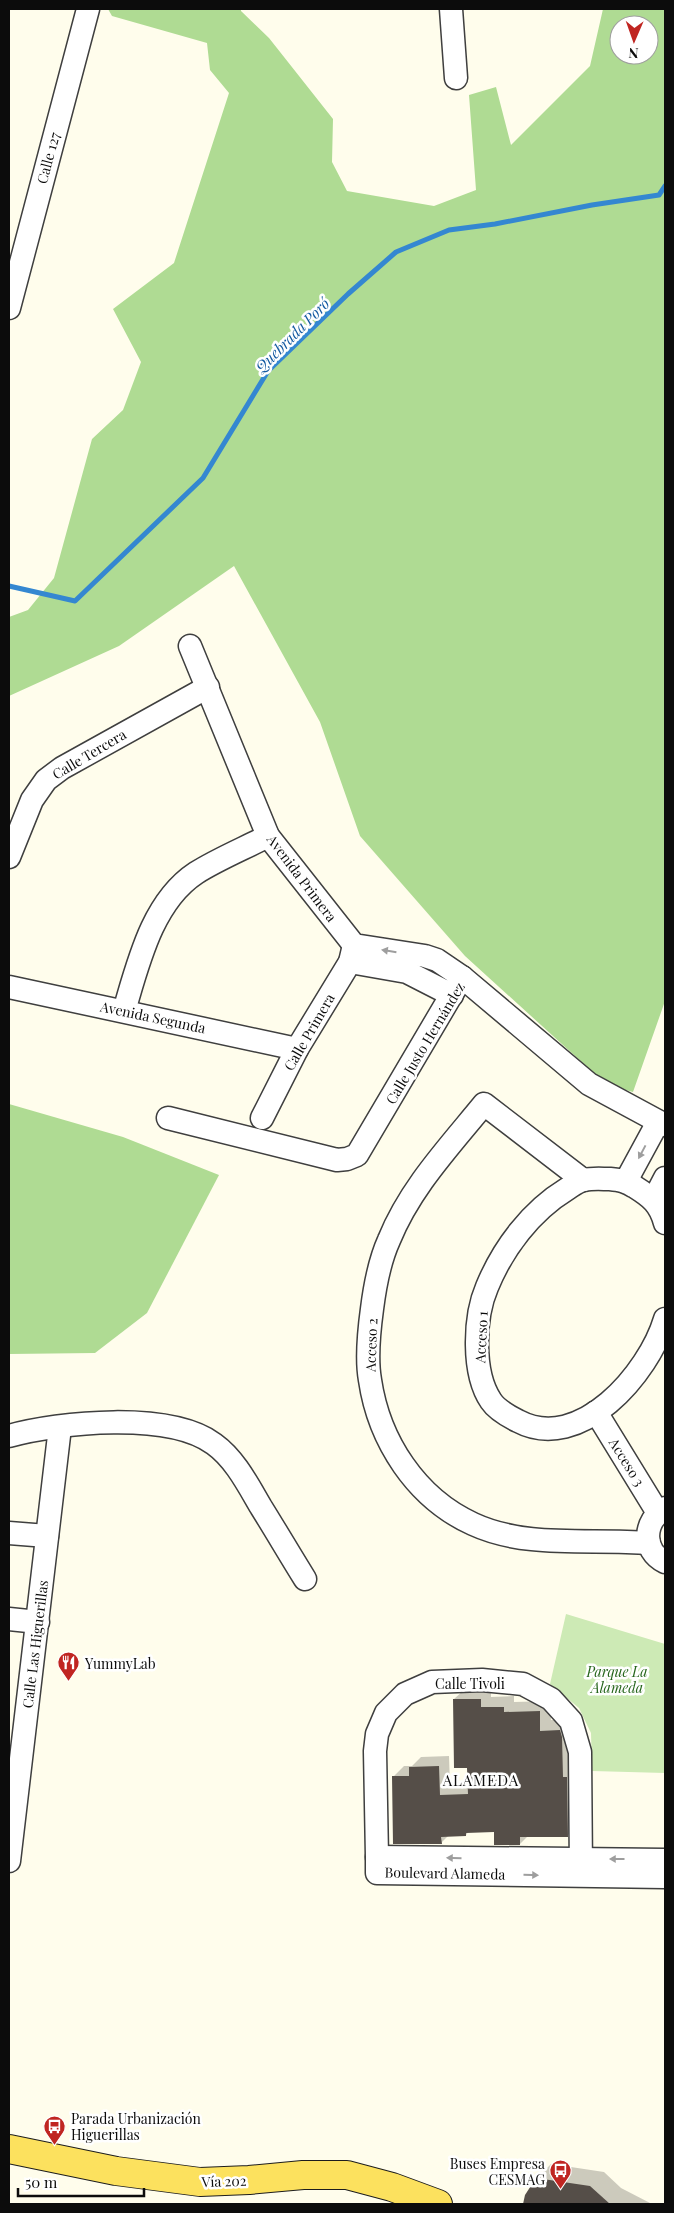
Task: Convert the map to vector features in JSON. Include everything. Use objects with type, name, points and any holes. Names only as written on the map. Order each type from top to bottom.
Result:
[{"type":"main road","name":"Vía 202","points":[[9,2150],[116,2171],[200,2182],[250,2180],[303,2174],[347,2175],[438,2204]]},
{"type":"street","points":[[451,9],[456,78]]},
{"type":"street","name":"Calle 127","points":[[9,308],[86,17]]},
{"type":"street","name":"Avenida Primera","points":[[190,646],[268,836],[352,954]]},
{"type":"street","name":"Calle Tercera","points":[[9,857],[32,800],[46,780],[62,768],[208,686]]},
{"type":"street","points":[[124,1011],[142,950],[158,914],[172,896],[195,874],[268,836]]},
{"type":"street","points":[[352,954],[425,956],[437,960],[457,986]]},
{"type":"street","name":"Calle Primera","points":[[262,1118],[297,1049],[352,954]]},
{"type":"street","name":"Calle Justo Hernández","points":[[168,1118],[337,1160],[357,1155],[457,986],[589,1084],[661,1124]]},
{"type":"street","name":"Avenida Segunda","points":[[9,987],[297,1049]]},
{"type":"street","name":"Acceso 2","points":[[583,1180],[484,1104],[412,1194],[389,1238],[376,1277],[370,1329],[370,1379],[377,1411],[390,1444],[408,1473],[428,1494],[451,1512],[475,1525],[514,1537],[648,1543]]},
{"type":"street","points":[[626,1181],[661,1124]]},
{"type":"street","name":"Acceso 1","points":[[662,1214],[665,1178]]},
{"type":"street","name":"Acceso 1","points":[[662,1214],[626,1181],[583,1180],[550,1200],[524,1226],[503,1255],[486,1288],[480,1313],[478,1363],[482,1385],[492,1403],[507,1416],[526,1426],[546,1429],[568,1426],[596,1412],[618,1395],[641,1368],[661,1333],[665,1319]]},
{"type":"street","name":"Acceso 3","points":[[596,1412],[661,1510]]},
{"type":"street","points":[[9,1436],[98,1422],[135,1423],[186,1430],[214,1444],[238,1468],[305,1579]]},
{"type":"street","name":"Calle Las Higuerillas","points":[[9,1861],[12,1806],[38,1622],[46,1536],[60,1427]]},
{"type":"street","points":[[661,1510],[649,1526],[648,1543],[653,1552],[665,1562]]},
{"type":"street","points":[[9,1533],[46,1536]]},
{"type":"street","points":[[9,1619],[38,1622]]},
{"type":"street","name":"Calle Tivoli","points":[[377,1857],[375,1751],[377,1734],[386,1713],[405,1694],[432,1682],[482,1680],[523,1684],[551,1699],[571,1721],[580,1752],[581,1867]]},
{"type":"street","name":"Boulevard Alameda","points":[[377,1857],[581,1867],[665,1876]]},
{"type":"street","name":"Boulevard Alameda","points":[[581,1867],[665,1860]]},
{"type":"green space","points":[[108,9],[241,9],[269,38],[333,119],[332,162],[347,191],[434,206],[476,190],[469,95],[496,87],[511,145],[590,66],[603,9],[665,9],[665,1001],[633,1092],[607,1085],[465,956],[360,836],[320,722],[234,566],[119,646],[9,696],[9,617],[28,610],[54,578],[92,439],[123,410],[141,362],[113,309],[174,263],[229,93],[210,70],[207,43],[112,16]]},
{"type":"green space","points":[[9,1104],[123,1137],[219,1175],[147,1313],[95,1353],[9,1354]]},
{"type":"green space","name":"Parque La Alameda","points":[[566,1614],[665,1644],[665,1773],[592,1771],[591,1733],[579,1708],[550,1684]]},
{"type":"building","points":[[453,1699],[481,1699],[481,1707],[504,1707],[504,1712],[540,1711],[540,1731],[560,1730],[562,1737],[563,1777],[567,1777],[568,1837],[520,1837],[520,1845],[494,1845],[494,1832],[466,1833],[466,1836],[441,1837],[442,1844],[393,1844],[392,1776],[409,1776],[409,1767],[439,1766],[440,1795],[468,1794],[467,1768],[454,1768]]},
{"type":"building","name":"Buses Empresa CESMAG","points":[[536,2178],[590,2186],[610,2204],[523,2204],[525,2195]]},
{"type":"waterway","name":"Quebrada Poró","points":[[9,586],[75,601],[203,478],[268,371],[348,294],[396,252],[449,230],[495,224],[592,205],[659,195],[665,186]]},
{"type":"place","name":"YummyLab","points":[[69,1682]]},
{"type":"place","name":"Parada Urbanización Higuerillas","points":[[55,2145]]},
{"type":"place","name":"Buses Empresa CESMAG","points":[[561,2190]]},
{"type":"district","name":"ALAMEDA","points":[[481,1780]]}]
